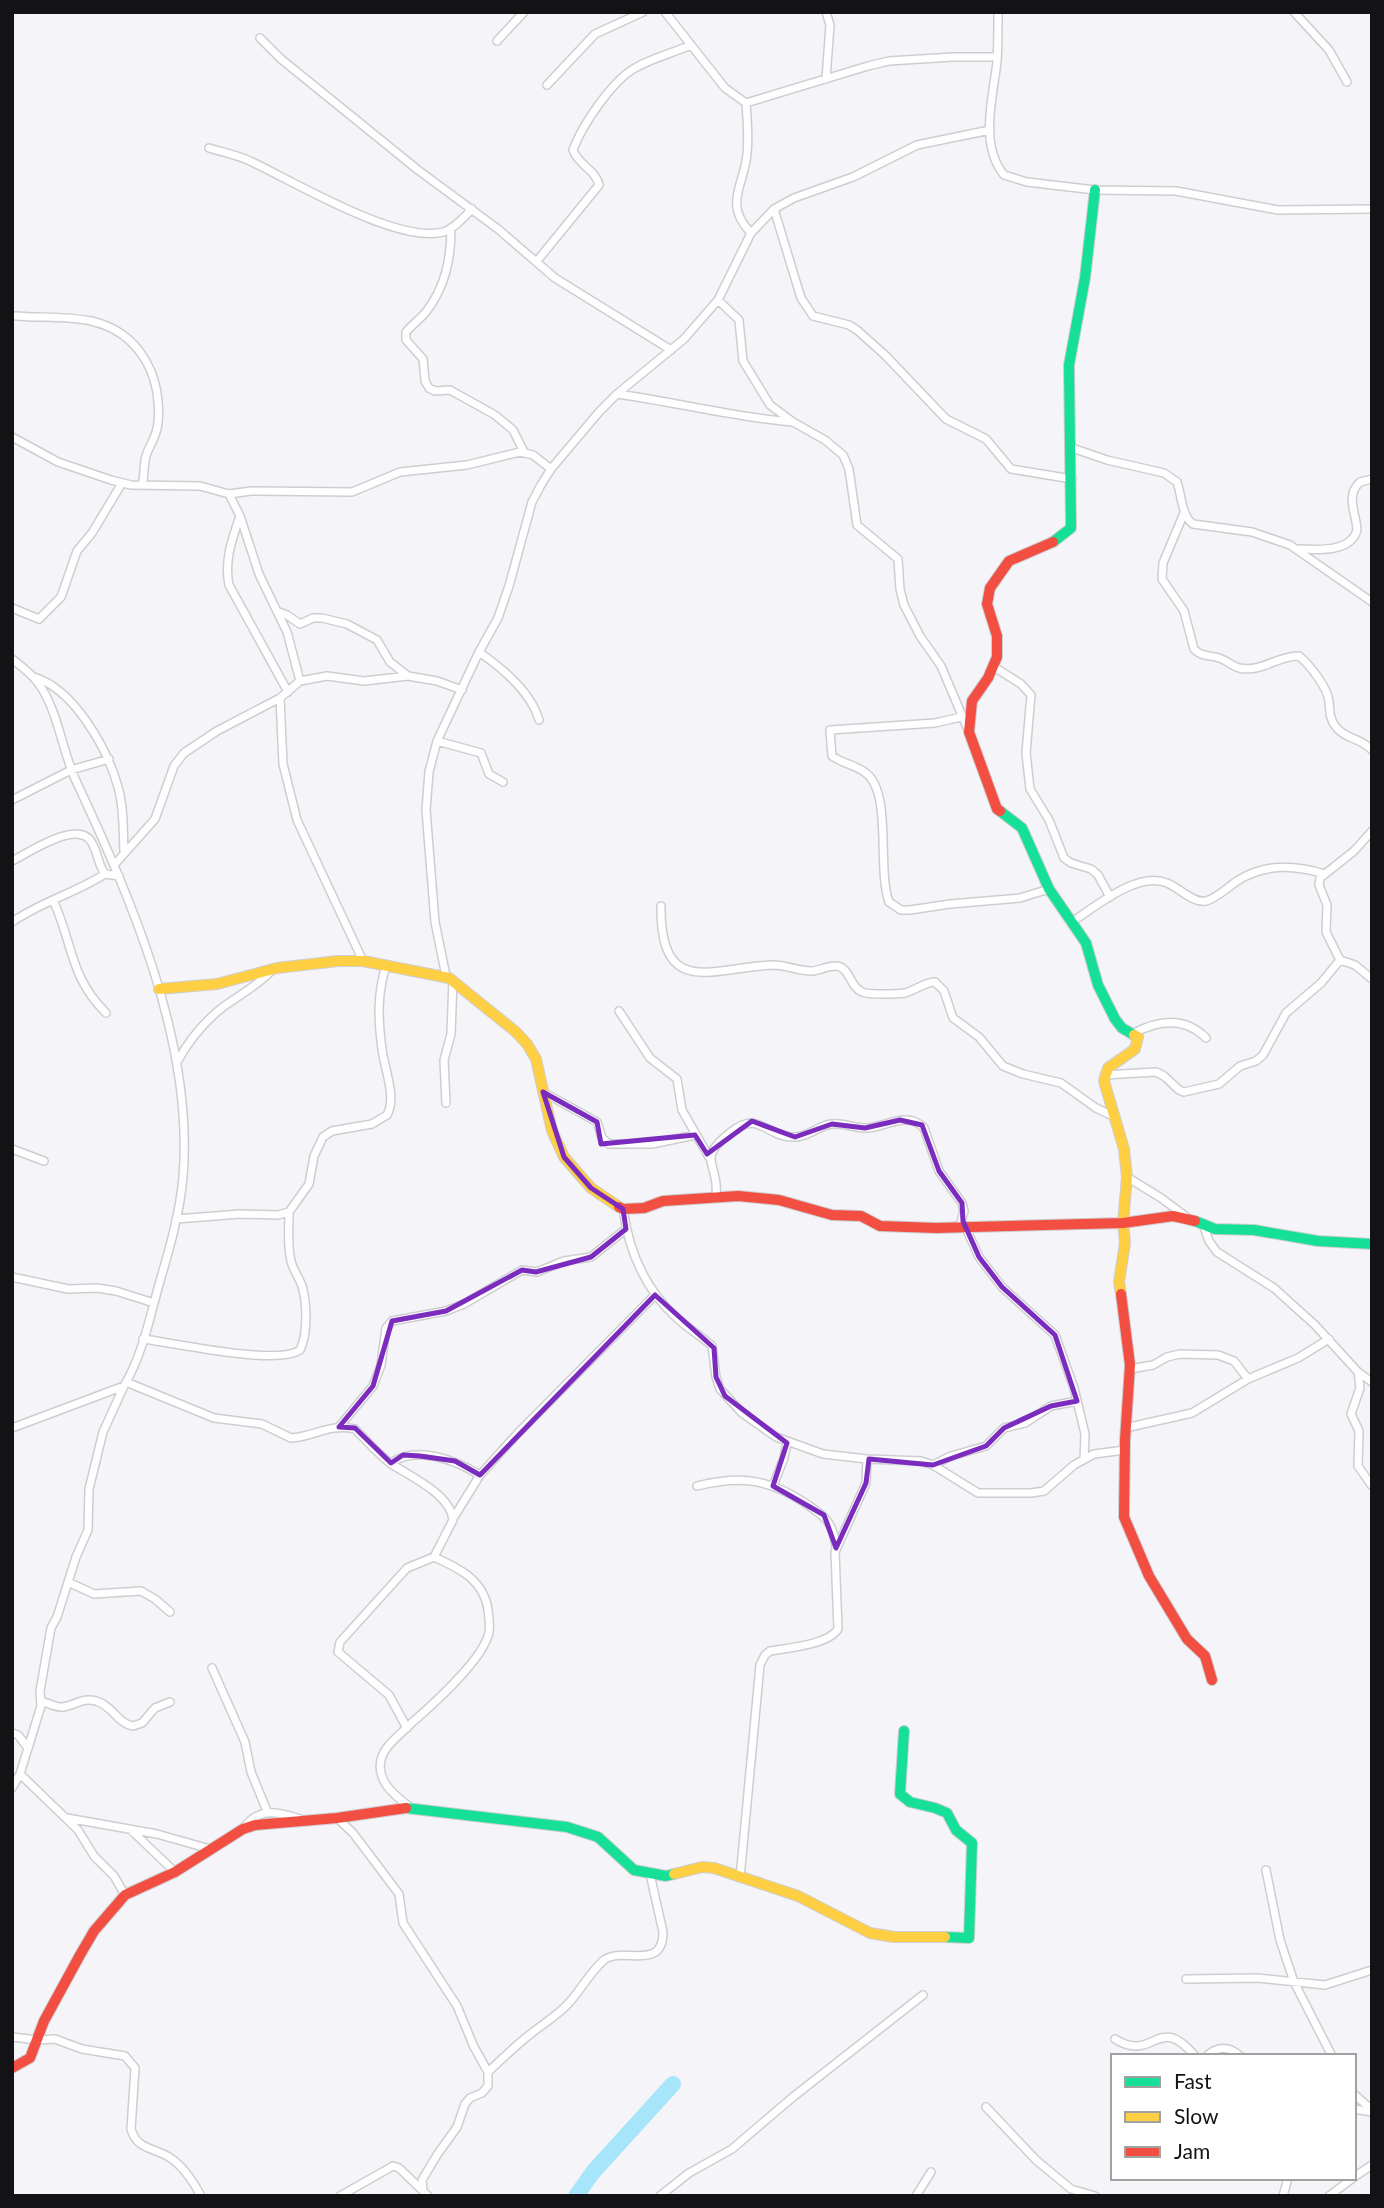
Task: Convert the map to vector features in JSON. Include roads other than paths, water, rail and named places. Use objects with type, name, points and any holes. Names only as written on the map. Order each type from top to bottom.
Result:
[{"type":"street","points":[[497,41],[524,12]]},
{"type":"street","points":[[547,85],[595,34],[643,12]]},
{"type":"street","points":[[665,12],[725,88],[746,103]]},
{"type":"street","points":[[826,12],[830,25],[826,79]]},
{"type":"street","points":[[998,12],[990,130],[995,160],[1004,175],[1027,181],[1096,190],[1176,191],[1278,211],[1372,209]]},
{"type":"street","points":[[1294,12],[1329,50],[1347,82]]},
{"type":"street","points":[[260,38],[281,59],[563,284],[671,350]]},
{"type":"street","points":[[537,261],[599,185],[598,179],[577,159],[573,150],[602,101],[636,67],[691,45]]},
{"type":"street","points":[[746,103],[868,66],[901,60],[997,57]]},
{"type":"street","points":[[746,103],[747,152],[736,206],[737,216],[751,233]]},
{"type":"street","points":[[446,1103],[444,1060],[451,1034],[449,978],[437,935],[426,810],[429,772],[437,741],[498,618],[532,502],[551,469],[617,394],[671,350],[718,300],[751,233],[774,209],[794,198],[853,177],[917,145],[990,130]]},
{"type":"street","points":[[209,148],[245,159],[343,206],[400,229],[439,233],[451,228],[472,209]]},
{"type":"street","points":[[969,732],[972,701],[994,667],[998,644],[987,604],[990,588],[1009,561],[1056,541],[1068,532],[1072,523],[1069,365],[1085,278],[1096,190]]},
{"type":"street","points":[[774,209],[801,298],[813,316],[857,330],[946,418],[986,439],[1011,469],[1072,479]]},
{"type":"street","points":[[451,228],[450,258],[442,285],[428,310],[406,332],[406,341],[423,359],[425,381],[429,388],[435,391],[450,390],[495,415],[513,430],[524,452]]},
{"type":"street","points":[[718,300],[739,320],[741,353],[746,370],[770,405],[825,440],[842,455],[849,469],[857,525],[898,559],[904,605],[920,636],[941,667],[998,809],[1022,828],[1049,889],[1089,951],[1098,985],[1115,1019],[1122,1028],[1139,1040],[1135,1049],[1114,1062],[1104,1075],[1124,1149],[1127,1177],[1123,1223],[1125,1243],[1119,1282],[1130,1369],[1123,1511],[1130,1537],[1149,1576],[1181,1630],[1205,1656],[1212,1680]]},
{"type":"street","points":[[16,316],[60,317],[100,324],[128,340],[145,357],[156,387],[158,422],[154,440],[146,455],[142,485]]},
{"type":"street","points":[[617,394],[755,419],[793,422]]},
{"type":"street","points":[[12,437],[58,462],[122,483],[200,486],[229,494],[251,491],[352,492],[412,469],[467,465],[524,452],[533,455],[551,469]]},
{"type":"street","points":[[1072,448],[1107,460],[1164,472],[1177,482],[1187,519],[1200,526],[1252,532],[1296,548],[1372,603]]},
{"type":"street","points":[[1296,548],[1324,549],[1351,541],[1357,530],[1352,507],[1353,494],[1360,482],[1372,479]]},
{"type":"street","points":[[12,608],[33,619],[41,619],[59,600],[77,551],[92,533],[122,483]]},
{"type":"street","points":[[229,494],[240,516],[259,574],[279,612],[300,681]]},
{"type":"street","points":[[1184,513],[1163,563],[1162,579],[1184,611],[1197,653],[1219,657],[1239,667],[1249,668],[1299,656],[1326,692],[1329,714],[1335,727],[1345,735],[1364,742],[1372,750]]},
{"type":"street","points":[[240,516],[228,553],[229,585],[288,692]]},
{"type":"street","points":[[279,612],[302,624],[313,618],[346,624],[377,640],[388,659],[408,676]]},
{"type":"street","points":[[479,652],[503,671],[524,694],[535,707],[539,720]]},
{"type":"street","points":[[12,659],[34,677],[50,683],[67,698],[84,718],[108,759],[121,802],[124,852]]},
{"type":"street","points":[[994,667],[1021,684],[1031,695],[1026,753],[1028,780],[1032,794],[1049,820],[1059,848],[1067,861],[1091,869],[1098,875],[1110,897]]},
{"type":"street","points":[[115,864],[155,819],[174,766],[184,753],[217,731],[280,698],[300,681],[327,676],[373,681],[408,676],[462,690]]},
{"type":"street","points":[[13,1786],[20,1774],[41,1701],[40,1691],[49,1637],[89,1526],[89,1489],[103,1432],[144,1339],[176,1219],[184,1167],[181,1085],[159,989],[115,864],[71,770],[52,713],[34,677]]},
{"type":"street","points":[[280,698],[283,764],[297,820],[363,961]]},
{"type":"street","points":[[961,717],[935,723],[830,730],[832,756],[868,774],[880,796],[884,875],[889,902],[901,910],[910,910],[1020,898],[1049,889]]},
{"type":"street","points":[[437,741],[481,753],[489,774],[503,782]]},
{"type":"street","points":[[12,800],[71,770],[108,759]]},
{"type":"street","points":[[1372,831],[1354,851],[1319,881],[1327,905],[1325,928],[1340,960],[1355,965],[1372,979]]},
{"type":"street","points":[[12,861],[66,834],[77,832],[93,844],[100,868],[105,874]]},
{"type":"street","points":[[1072,922],[1110,897],[1146,880],[1166,882],[1198,900],[1205,901],[1260,870],[1292,865],[1325,874]]},
{"type":"street","points":[[12,922],[34,908],[78,890],[105,874],[119,876]]},
{"type":"street","points":[[53,900],[62,919],[68,948],[79,976],[90,995],[106,1013]]},
{"type":"street","points":[[661,906],[661,928],[668,951],[678,965],[687,971],[701,974],[721,973],[772,965],[809,971],[838,966],[844,968],[858,989],[867,993],[905,993],[935,982],[944,991],[953,1018],[979,1037],[1003,1066],[1061,1083],[1096,1108],[1115,1117]]},
{"type":"street","points":[[1104,1075],[1156,1072],[1184,1093],[1219,1084],[1240,1066],[1258,1059],[1286,1013],[1321,983],[1340,960]]},
{"type":"street","points":[[159,989],[217,984],[309,963],[363,961],[449,978],[527,1044],[536,1059],[552,1131],[564,1157],[591,1188],[623,1209],[644,1209],[663,1200],[716,1197],[779,1200],[822,1213],[860,1216],[880,1226],[936,1228],[1037,1227],[1123,1223],[1173,1216],[1189,1218]]},
{"type":"street","points":[[176,1219],[240,1214],[278,1215],[289,1212],[309,1184],[314,1156],[323,1137],[332,1131],[372,1124],[387,1115],[390,1111],[378,994],[386,966]]},
{"type":"street","points":[[177,1063],[209,1019],[225,1005],[257,986],[272,970]]},
{"type":"street","points":[[619,1011],[650,1058],[677,1079],[682,1110],[709,1157],[717,1180],[716,1197]]},
{"type":"street","points":[[1134,1034],[1158,1023],[1180,1023],[1198,1030],[1206,1038]]},
{"type":"street","points":[[543,1092],[597,1122],[602,1138],[609,1144],[652,1144],[695,1135]]},
{"type":"street","points":[[709,1157],[731,1132],[751,1121],[780,1135],[795,1138],[829,1124],[865,1128],[893,1120],[915,1123],[924,1128],[939,1171],[962,1203],[963,1226],[979,1256],[1002,1287],[1055,1335],[1085,1434],[1083,1459]]},
{"type":"street","points":[[12,1149],[44,1161]]},
{"type":"street","points":[[1127,1177],[1189,1218],[1215,1229],[1254,1230],[1318,1241],[1372,1244]]},
{"type":"street","points":[[623,1209],[636,1261],[655,1295],[679,1320],[712,1346],[716,1377],[725,1396],[759,1426],[787,1443],[822,1454],[916,1461],[933,1465],[978,1493],[1031,1493],[1044,1490],[1083,1459],[1102,1452],[1125,1450]]},
{"type":"street","points":[[144,1339],[256,1355],[285,1355],[300,1350],[304,1330],[304,1298],[301,1282],[291,1263],[289,1212]]},
{"type":"street","points":[[1203,1224],[1209,1241],[1217,1252],[1274,1289],[1329,1339],[1358,1372],[1372,1382]]},
{"type":"street","points":[[339,1427],[373,1386],[380,1365],[386,1328],[392,1321],[446,1311],[464,1304],[522,1270],[537,1272],[564,1261],[591,1256],[626,1229]]},
{"type":"street","points":[[12,1277],[68,1289],[108,1289],[154,1303]]},
{"type":"street","points":[[407,1728],[389,1695],[338,1652],[340,1642],[407,1568],[434,1557],[454,1517],[480,1475],[528,1421],[655,1295]]},
{"type":"street","points":[[1125,1428],[1192,1413],[1248,1379],[1298,1358],[1329,1339]]},
{"type":"street","points":[[1130,1369],[1153,1365],[1167,1357],[1180,1354],[1218,1355],[1234,1361],[1248,1379]]},
{"type":"street","points":[[1358,1372],[1360,1388],[1351,1414],[1359,1431],[1358,1466],[1372,1486]]},
{"type":"street","points":[[12,1428],[125,1384],[214,1418],[262,1424],[291,1438],[321,1429],[355,1429],[391,1463],[429,1487],[454,1517]]},
{"type":"street","points":[[933,1465],[951,1456],[986,1446],[1004,1428],[1025,1423],[1051,1406],[1077,1401]]},
{"type":"street","points":[[773,1486],[787,1443]]},
{"type":"street","points":[[391,1463],[404,1455],[420,1456],[455,1461],[480,1475]]},
{"type":"street","points":[[836,1548],[866,1483],[867,1459]]},
{"type":"street","points":[[697,1486],[736,1479],[773,1486],[791,1494],[824,1515],[832,1528],[836,1548],[836,1634],[808,1645],[770,1651],[761,1665],[740,1878]]},
{"type":"street","points":[[410,1807],[391,1793],[381,1768],[386,1747],[481,1652],[489,1634],[487,1604],[480,1586],[472,1577],[434,1557]]},
{"type":"street","points":[[68,1582],[94,1594],[141,1591],[170,1612]]},
{"type":"street","points":[[212,1668],[245,1742],[251,1772],[267,1811]]},
{"type":"street","points":[[41,1701],[62,1707],[81,1700],[96,1701],[111,1709],[124,1723],[133,1726],[142,1723],[155,1708],[170,1702]]},
{"type":"street","points":[[12,2068],[30,2058],[44,2021],[94,1931],[125,1895],[175,1872],[243,1829],[255,1825],[337,1818],[410,1807],[532,1821],[585,1831],[607,1844],[634,1870],[672,1875],[709,1867],[798,1896],[883,1937],[970,1938],[972,1843],[954,1828],[952,1819],[946,1812],[910,1803],[900,1794],[904,1731]]},
{"type":"street","points":[[12,1732],[18,1735],[28,1748]]},
{"type":"street","points":[[20,1774],[78,1830],[99,1862],[114,1876],[125,1895]]},
{"type":"street","points":[[243,1829],[249,1820],[267,1811],[304,1821]]},
{"type":"street","points":[[66,1818],[157,1834],[210,1849]]},
{"type":"street","points":[[337,1818],[354,1833],[399,1894],[403,1923],[457,2006],[488,2072],[488,2086],[465,2104],[457,2127],[422,2180],[425,2193]]},
{"type":"street","points":[[132,1831],[175,1872]]},
{"type":"street","points":[[1266,1870],[1280,1940],[1294,1982],[1331,2054]]},
{"type":"street","points":[[488,2072],[524,2039],[566,2007],[604,1961],[615,1956],[648,1956],[655,1953],[662,1941],[663,1931],[650,1874]]},
{"type":"street","points":[[1186,1979],[1258,1978],[1325,1985],[1372,1970]]},
{"type":"street","points":[[660,2196],[689,2173],[732,2149],[793,2097],[923,1995]]},
{"type":"street","points":[[1115,2039],[1126,2046],[1137,2047],[1172,2036],[1182,2040],[1193,2054]]},
{"type":"street","points":[[12,2037],[55,2039],[82,2049],[130,2059],[135,2068],[131,2129],[133,2138],[143,2147],[172,2159],[201,2196]]},
{"type":"street","points":[[1209,2054],[1212,2050],[1225,2048],[1238,2054]]},
{"type":"street","points":[[1356,2096],[1372,2111]]},
{"type":"street","points":[[986,2107],[1036,2160],[1071,2189],[1095,2196]]},
{"type":"street","points":[[1356,2177],[1372,2165]]},
{"type":"street","points":[[340,2196],[349,2194],[393,2166],[399,2168],[425,2193]]},
{"type":"street","points":[[916,2196],[931,2172]]},
{"type":"street","points":[[1329,2196],[1351,2180]]},
{"type":"waterway","points":[[576,2196],[593,2172],[673,2084]]}]
